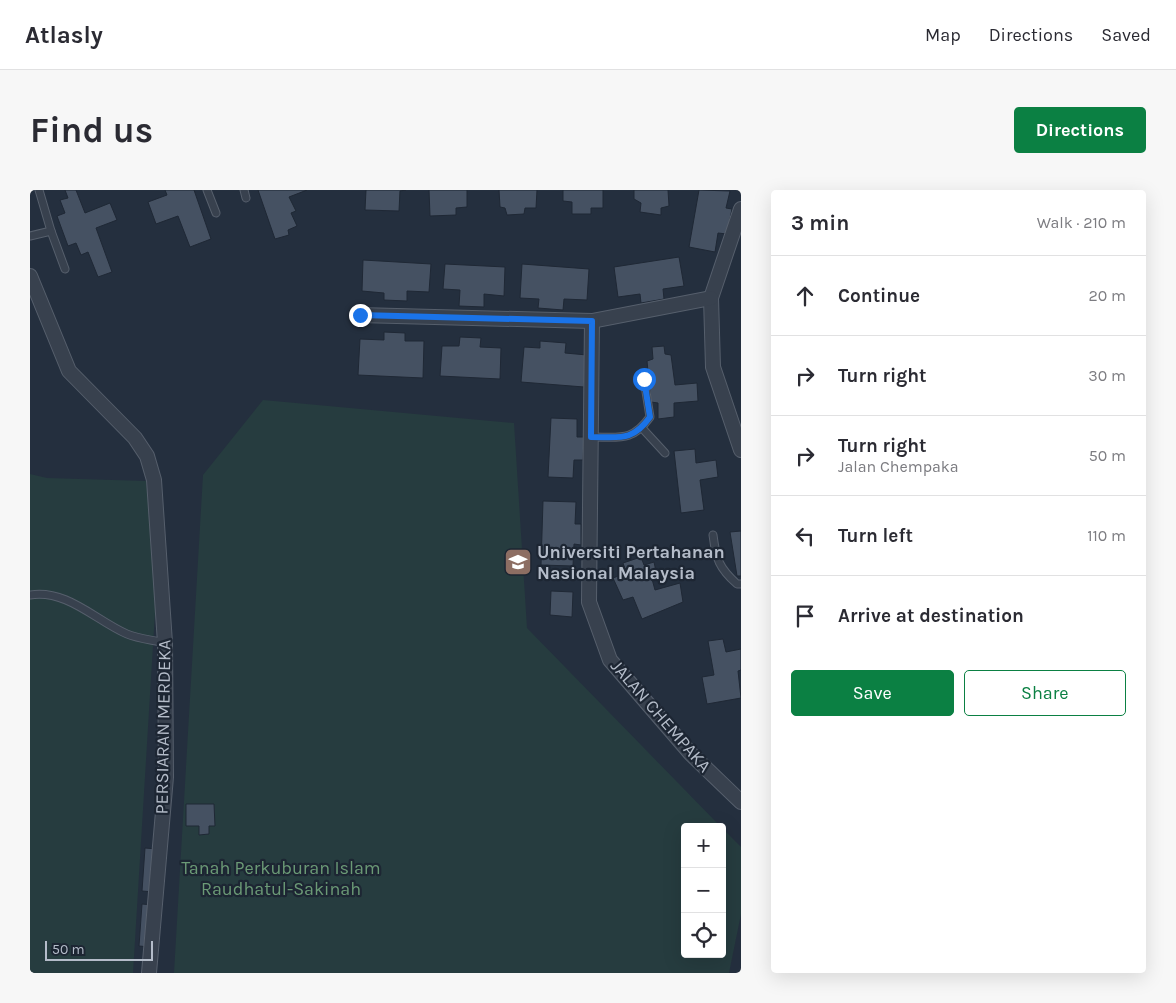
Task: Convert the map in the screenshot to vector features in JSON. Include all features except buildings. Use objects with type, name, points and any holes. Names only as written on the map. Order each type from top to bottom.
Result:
[{"type":"street","points":[[741,209],[711,298],[713,367],[741,450]]},
{"type":"street","name":"PERSIARAN MERDEKA","points":[[31,283],[69,371],[135,438],[146,456],[154,480],[165,643],[166,777],[149,973]]},
{"type":"street","points":[[360,315],[592,321],[711,298]]},
{"type":"street","name":"JALAN CHEMPAKA","points":[[592,321],[590,602],[610,660],[691,754],[741,802]]},
{"type":"lane","points":[[39,190],[65,269]]},
{"type":"lane","points":[[207,190],[216,213]]},
{"type":"lane","points":[[30,236],[51,231]]},
{"type":"lane","points":[[591,437],[634,435],[642,428],[650,417],[644,379]]},
{"type":"lane","points":[[642,428],[665,454]]},
{"type":"lane","points":[[713,535],[716,560],[726,574],[737,584],[741,584]]},
{"type":"lane","points":[[30,595],[44,593],[64,597],[128,635],[165,643]]},
{"type":"green space","name":"Tanah Perkuburan Islam Raudhatul-Sakinah","points":[[263,400],[514,423],[527,628],[717,823],[681,823],[681,958],[726,958],[726,832],[741,847],[741,914],[729,973],[174,973],[203,475]]},
{"type":"green space","points":[[30,474],[47,478],[146,481],[157,580],[133,973],[30,973]]},
{"type":"place","name":"Universiti Pertahanan Nasional Malaysia","points":[[518,562]]},
{"type":"route","points":[[360,315],[592,321],[591,437],[634,435],[642,428],[650,417],[644,379]]}]
